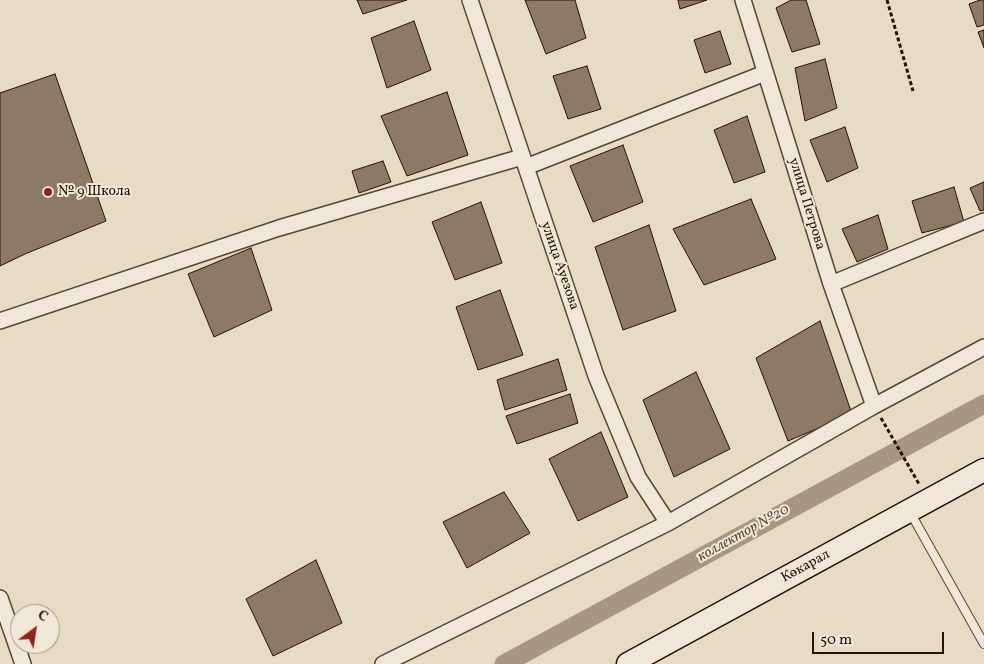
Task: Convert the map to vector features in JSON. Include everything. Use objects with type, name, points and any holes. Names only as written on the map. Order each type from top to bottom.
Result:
[{"type":"main road","name":"Көкарал","points":[[628,664],[984,470]]},
{"type":"street","name":"улица Ауезова","points":[[470,0],[596,376],[638,477],[668,523]]},
{"type":"street","name":"улица Петрова","points":[[743,0],[831,284],[874,406]]},
{"type":"street","points":[[0,321],[279,228],[524,162],[765,73]]},
{"type":"street","points":[[831,284],[984,221]]},
{"type":"street","points":[[383,664],[668,523],[874,406],[984,347]]},
{"type":"street","points":[[0,598],[23,664]]},
{"type":"lane","points":[[918,505],[984,644]]},
{"type":"path","points":[[887,0],[913,91]]},
{"type":"path","points":[[874,406],[918,505]]},
{"type":"building","points":[[357,0],[407,0],[363,14]]},
{"type":"building","points":[[525,0],[575,0],[586,38],[546,54]]},
{"type":"building","points":[[678,0],[707,0],[680,9]]},
{"type":"building","points":[[791,0],[806,0],[820,44],[792,52],[776,8]]},
{"type":"building","points":[[984,0],[984,25],[977,27],[969,4]]},
{"type":"building","points":[[414,21],[431,70],[387,88],[371,38]]},
{"type":"building","points":[[984,30],[984,48],[978,32]]},
{"type":"building","points":[[720,31],[731,64],[705,73],[694,40]]},
{"type":"building","points":[[825,59],[837,108],[805,121],[795,68]]},
{"type":"building","points":[[587,66],[601,109],[568,119],[553,76]]},
{"type":"building","name":"№ 9 Школа","points":[[55,74],[106,221],[0,266],[0,93]]},
{"type":"building","points":[[447,92],[468,155],[407,176],[381,116]]},
{"type":"building","points":[[747,116],[765,172],[734,183],[714,130]]},
{"type":"building","points":[[845,127],[858,168],[827,182],[810,140]]},
{"type":"building","points":[[623,145],[643,202],[593,222],[570,166]]},
{"type":"building","points":[[383,161],[391,182],[359,193],[352,171]]},
{"type":"building","points":[[984,182],[984,210],[980,211],[970,188]]},
{"type":"building","points":[[954,187],[964,222],[922,233],[912,201]]},
{"type":"building","points":[[751,199],[776,259],[704,285],[673,229]]},
{"type":"building","points":[[481,202],[502,263],[455,280],[432,222]]},
{"type":"building","points":[[878,215],[888,249],[857,262],[842,229]]},
{"type":"building","points":[[649,225],[676,311],[623,330],[595,247]]},
{"type":"building","points":[[251,248],[272,310],[214,337],[188,274]]},
{"type":"building","points":[[500,290],[523,355],[478,370],[456,307]]},
{"type":"building","points":[[820,321],[852,414],[788,441],[756,358]]},
{"type":"building","points":[[558,359],[567,390],[505,410],[497,380]]},
{"type":"building","points":[[696,372],[730,449],[674,477],[643,400]]},
{"type":"building","points":[[570,394],[578,423],[517,444],[506,416]]},
{"type":"building","points":[[601,432],[628,497],[578,521],[549,459]]},
{"type":"building","points":[[504,492],[530,533],[467,568],[443,522]]},
{"type":"building","points":[[316,560],[342,623],[273,656],[246,599]]},
{"type":"waterway","name":"коллектор №20","points":[[504,664],[984,404]]},
{"type":"place","name":"№ 9 Школа","points":[[48,192]]}]
